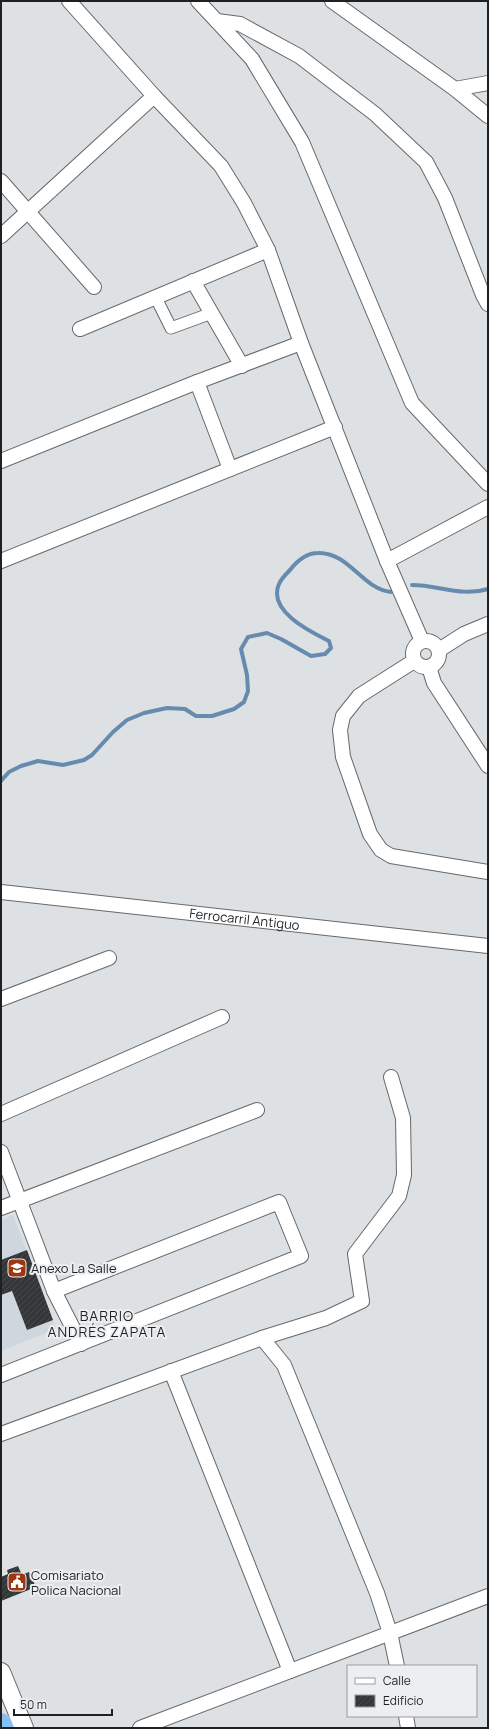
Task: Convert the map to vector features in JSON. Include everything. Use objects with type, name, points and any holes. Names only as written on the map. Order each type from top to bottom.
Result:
[{"type":"street","points":[[68,1],[154,96],[221,166],[244,203],[268,250],[301,343],[387,561],[422,641]]},
{"type":"street","points":[[198,1],[252,59],[302,142],[412,403],[488,484]]},
{"type":"street","points":[[332,1],[455,89],[488,116]]},
{"type":"street","points":[[217,21],[240,24],[299,56],[375,114],[426,162],[445,198],[483,295],[488,304]]},
{"type":"street","points":[[455,89],[488,82]]},
{"type":"street","points":[[1,236],[154,96]]},
{"type":"street","points":[[1,181],[94,287]]},
{"type":"street","points":[[80,329],[155,296],[268,250]]},
{"type":"street","points":[[193,281],[242,366]]},
{"type":"street","points":[[155,296],[171,328],[212,313]]},
{"type":"street","points":[[1,461],[197,382],[301,343]]},
{"type":"street","points":[[197,382],[230,469]]},
{"type":"street","points":[[1,561],[335,427]]},
{"type":"street","points":[[387,561],[488,507]]},
{"type":"street","points":[[439,650],[464,634],[488,624]]},
{"type":"street","points":[[429,640],[435,644],[439,650],[439,657],[435,663],[429,667],[421,666],[414,661],[412,653],[413,649],[415,645],[422,641],[429,640]]},
{"type":"street","points":[[414,661],[359,696],[344,716],[340,730],[343,757],[370,834],[381,850],[391,856],[488,872]]},
{"type":"street","points":[[429,667],[434,683],[488,766]]},
{"type":"street","name":"Ferrocarril Antiguo","points":[[1,892],[488,946]]},
{"type":"street","points":[[1,999],[109,958]]},
{"type":"street","points":[[1,1114],[222,1017]]},
{"type":"street","points":[[1,1434],[262,1338],[326,1318],[362,1301],[355,1254],[399,1196],[404,1175],[403,1118],[391,1077]]},
{"type":"street","points":[[1,1208],[258,1110]]},
{"type":"street","points":[[1,1152],[54,1291],[81,1344]]},
{"type":"street","points":[[1,1376],[301,1256],[279,1202],[54,1291]]},
{"type":"street","points":[[262,1338],[284,1366],[377,1593],[390,1633],[397,1665]]},
{"type":"street","points":[[171,1371],[290,1671]]},
{"type":"street","points":[[140,1728],[488,1596]]},
{"type":"street","points":[[1,1672],[24,1728]]},
{"type":"street","points":[[1,1696],[13,1728]]},
{"type":"street","points":[[406,1717],[408,1728]]},
{"type":"shaded area","name":"Anexo La Salle","points":[[13,1215],[56,1329],[1,1351],[1,1220]]},
{"type":"building","name":"Anexo La Salle","points":[[27,1250],[53,1320],[27,1330],[12,1291],[1,1295],[1,1260]]},
{"type":"building","name":"Comisariato Polica Nacional","points":[[18,1566],[22,1575],[29,1572],[36,1587],[1,1601],[1,1577],[8,1574],[7,1570]]},
{"type":"waterway","points":[[1,781],[9,772],[21,766],[38,761],[63,765],[84,760],[92,755],[113,732],[127,720],[144,713],[167,708],[185,709],[196,716],[212,716],[234,709],[244,702],[248,691],[247,675],[241,649],[248,637],[267,633],[311,656],[325,654],[331,648],[329,641],[302,626],[285,612],[279,603],[277,594],[282,578],[302,558],[310,554],[329,554],[338,558],[372,584],[391,592]]},
{"type":"waterway","points":[[412,585],[469,592],[488,589]]},
{"type":"place","name":"Anexo La Salle","points":[[17,1268]]},
{"type":"place","name":"Comisariato Polica Nacional","points":[[17,1582]]},
{"type":"district","name":"BARRIO ANDRÉS ZAPATA","points":[[107,1324]]}]
